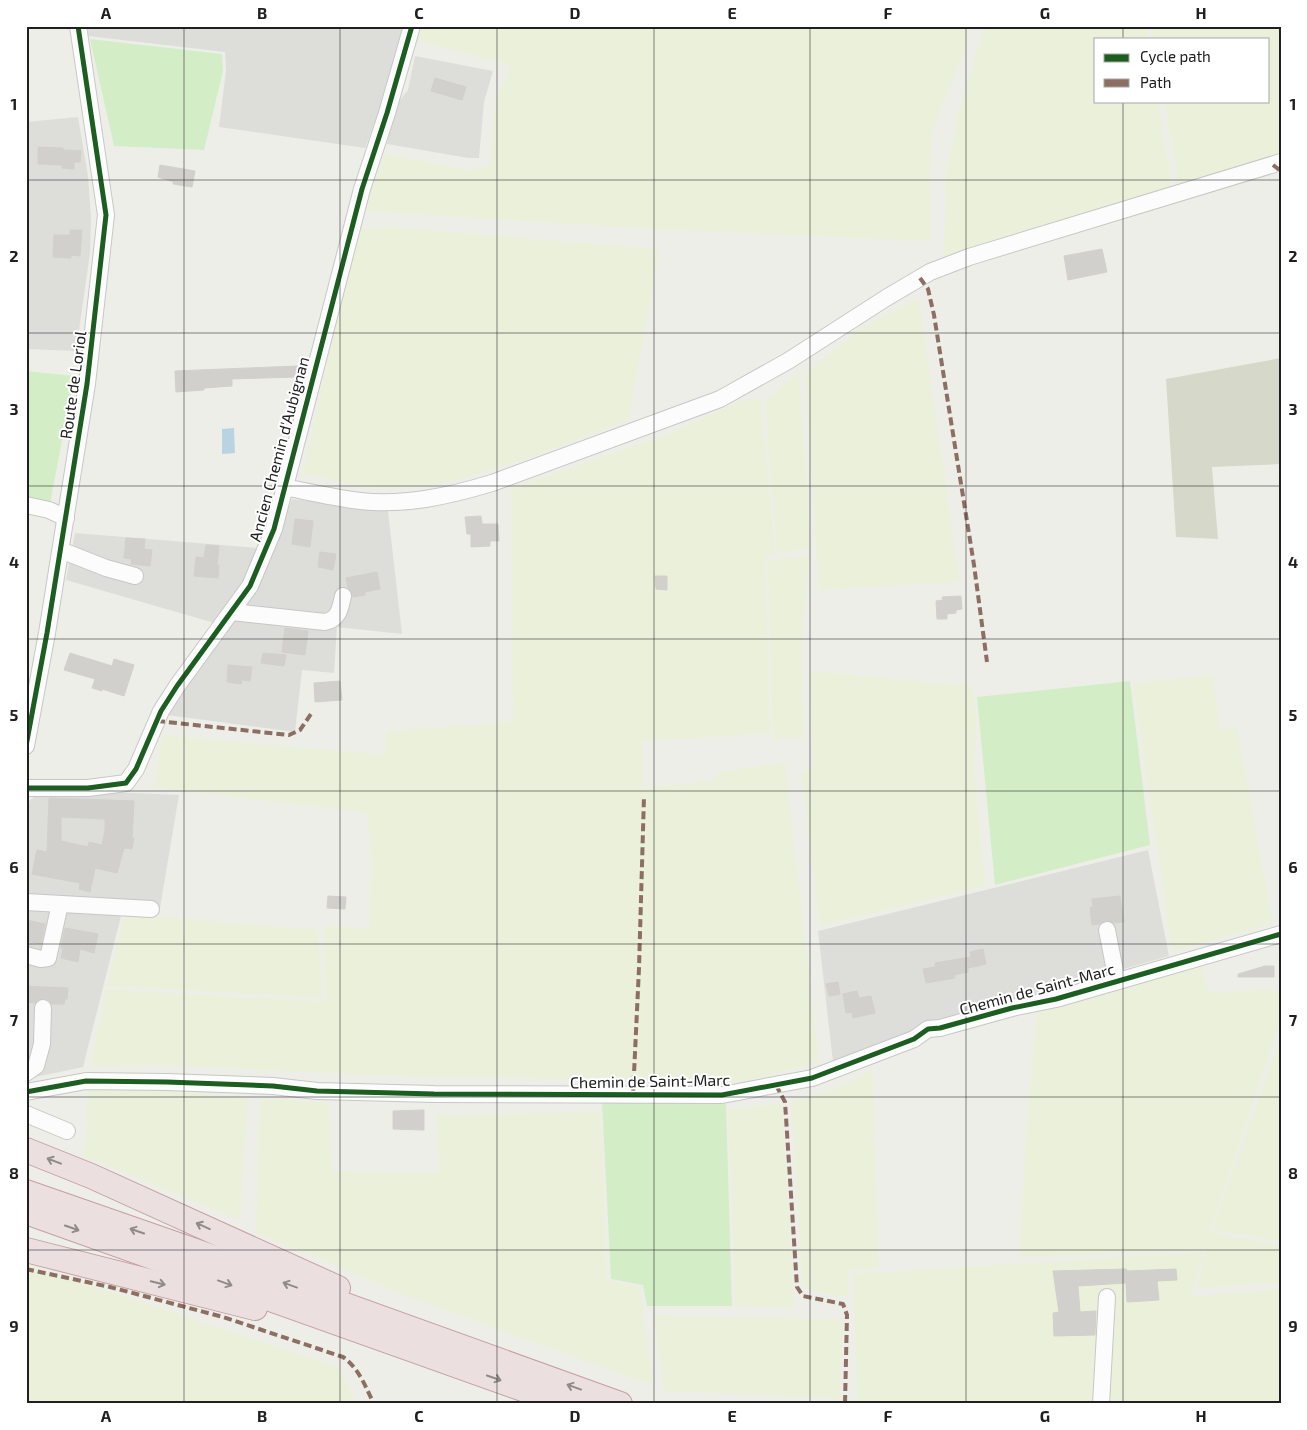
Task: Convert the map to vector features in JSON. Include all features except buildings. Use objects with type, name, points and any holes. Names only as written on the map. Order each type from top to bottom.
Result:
[{"type":"highway","points":[[26,1150],[100,1180],[407,1319],[467,1359]]},
{"type":"highway","points":[[26,1192],[187,1248],[467,1359],[565,1404]]},
{"type":"highway","points":[[26,1212],[467,1359],[620,1404]]},
{"type":"highway","points":[[26,1250],[290,1317],[467,1359]]},
{"type":"street","name":"Route de Loriol","points":[[26,746],[30,703],[60,552],[87,384],[106,215],[78,26]]},
{"type":"street","name":"Ancien Chemin d'Aubignan","points":[[26,788],[88,788],[126,783],[141,759],[161,711],[250,586],[274,529],[362,189],[387,113],[409,27]]},
{"type":"street","points":[[284,487],[361,501],[402,501],[442,497],[492,483],[720,400],[788,361],[930,272],[968,258],[1281,162]]},
{"type":"street","points":[[26,505],[49,510],[66,518]]},
{"type":"street","points":[[60,552],[135,576]]},
{"type":"street","points":[[232,612],[325,622],[333,620],[339,612],[343,596]]},
{"type":"street","points":[[26,902],[151,909]]},
{"type":"street","points":[[26,955],[42,959],[48,958],[60,904]]},
{"type":"street","points":[[1107,930],[1117,981]]},
{"type":"street","name":"Chemin de Saint-Marc","points":[[26,1092],[86,1081],[273,1086],[316,1091],[722,1096],[812,1078],[914,1039],[928,1030],[1012,1008],[1056,999],[1281,934]]},
{"type":"street","points":[[26,1072],[36,1066],[42,1044],[43,1008]]},
{"type":"street","points":[[26,1114],[67,1131]]},
{"type":"street","points":[[1101,1404],[1107,1297]]},
{"type":"shaded area","points":[[88,26],[407,26],[388,87],[365,148],[219,127],[226,71],[225,52],[88,36]]},
{"type":"shaded area","points":[[415,56],[493,71],[484,102],[479,158],[468,158],[387,144],[394,108],[408,90]]},
{"type":"shaded area","points":[[78,117],[88,176],[91,218],[90,253],[76,351],[26,349],[26,122]]},
{"type":"shaded area","points":[[1281,358],[1281,464],[1212,467],[1218,539],[1176,537],[1166,379]]},
{"type":"shaded area","points":[[292,499],[388,511],[402,634],[337,627],[334,673],[302,670],[295,732],[167,715],[223,631],[211,622],[66,580],[75,533],[270,549]]},
{"type":"shaded area","points":[[108,792],[179,795],[159,914],[122,912],[83,1067],[26,1079],[27,803],[34,797]]},
{"type":"shaded area","points":[[1148,850],[1169,956],[1008,1002],[833,1062],[818,931]]},
{"type":"green space","points":[[423,26],[967,26],[968,40],[933,130],[930,178],[930,241],[670,230],[362,211],[385,154],[468,170],[490,165],[496,99],[511,65],[417,41]]},
{"type":"green space","points":[[985,26],[1147,26],[1149,38],[1094,38],[1094,102],[1158,102],[1172,192],[944,261],[946,177],[960,105]]},
{"type":"green space","points":[[1151,26],[1281,26],[1281,155],[1180,188],[1164,102],[1270,102],[1270,38],[1153,38]]},
{"type":"green space","points":[[90,39],[222,54],[223,71],[204,150],[114,146]]},
{"type":"green space","points":[[357,228],[402,228],[659,249],[629,420],[535,456],[464,478],[432,485],[389,489],[358,486],[303,473]]},
{"type":"green space","points":[[919,299],[960,582],[819,590],[805,373],[866,325]]},
{"type":"green space","points":[[26,371],[74,376],[50,504],[26,499]]},
{"type":"green space","points":[[799,372],[811,549],[777,553],[765,400]]},
{"type":"green space","points":[[743,400],[761,400],[775,555],[765,557],[770,733],[643,741],[643,788],[712,781],[719,772],[785,762],[819,1062],[742,1082],[669,1079],[417,1077],[160,1065],[91,1066],[105,989],[326,1002],[324,926],[369,928],[372,862],[367,813],[153,787],[163,735],[385,755],[386,731],[513,722],[511,489],[667,434]]},
{"type":"green space","points":[[809,556],[802,648],[803,738],[773,739],[768,560]]},
{"type":"green space","points":[[810,671],[973,686],[976,716],[974,768],[985,886],[820,926],[801,773],[813,767]]},
{"type":"green space","points":[[1213,675],[1220,731],[1237,727],[1273,923],[1172,951],[1133,683]]},
{"type":"green space","points":[[1130,681],[1150,845],[995,885],[977,697]]},
{"type":"green space","points":[[125,914],[318,930],[322,998],[107,986]]},
{"type":"green space","points":[[1201,965],[1209,992],[1273,990],[1281,993],[1281,1020],[1209,1232],[1281,1245],[1281,1282],[1197,1288],[1206,1250],[1019,1257],[1037,1008],[1043,1011]]},
{"type":"green space","points":[[1281,1036],[1281,1241],[1212,1230],[1232,1172]]},
{"type":"green space","points":[[873,1069],[879,1268],[848,1271],[848,1297],[812,1291],[803,1285],[791,1101],[834,1090]]},
{"type":"green space","points":[[87,1088],[198,1093],[248,1098],[240,1220],[84,1156],[87,1125],[85,1115],[89,1097]]},
{"type":"green space","points":[[260,1099],[329,1103],[332,1171],[439,1173],[437,1115],[600,1112],[603,1144],[606,1280],[640,1287],[653,1386],[401,1294],[314,1256],[256,1234]]},
{"type":"green space","points":[[602,1102],[726,1104],[732,1306],[647,1306],[643,1285],[611,1279]]},
{"type":"green space","points":[[782,1104],[794,1308],[735,1306],[728,1109]]},
{"type":"green space","points":[[1203,1252],[1192,1296],[1281,1289],[1281,1404],[858,1404],[853,1274]]},
{"type":"green space","points":[[26,1265],[339,1368],[358,1404],[134,1404],[136,1385],[133,1404],[26,1404]]},
{"type":"green space","points":[[655,1315],[843,1320],[840,1399],[663,1391]]},
{"type":"water","points":[[234,428],[235,453],[222,454],[222,429]]},
{"type":"marked path","points":[[1273,165],[1281,171]]},
{"type":"marked path","points":[[920,278],[928,289],[934,315],[974,565],[987,662]]},
{"type":"marked path","points":[[157,721],[289,735],[300,730],[313,711]]},
{"type":"marked path","points":[[633,1095],[644,796]]},
{"type":"marked path","points":[[776,1085],[785,1102],[797,1287],[803,1296],[843,1304],[847,1315],[845,1404]]},
{"type":"marked path","points":[[26,1269],[110,1287],[223,1317],[343,1357],[358,1372],[374,1404]]},
{"type":"cycle path","points":[[26,746],[47,633],[87,384],[106,215],[78,26]]},
{"type":"cycle path","points":[[26,788],[88,788],[126,783],[136,769],[161,711],[250,586],[274,529],[362,189],[387,113],[412,26]]},
{"type":"cycle path","points":[[26,1092],[86,1081],[167,1082],[273,1086],[317,1091],[434,1094],[722,1095],[812,1078],[914,1039],[928,1029],[940,1028],[1012,1008],[1056,999],[1281,934]]}]
